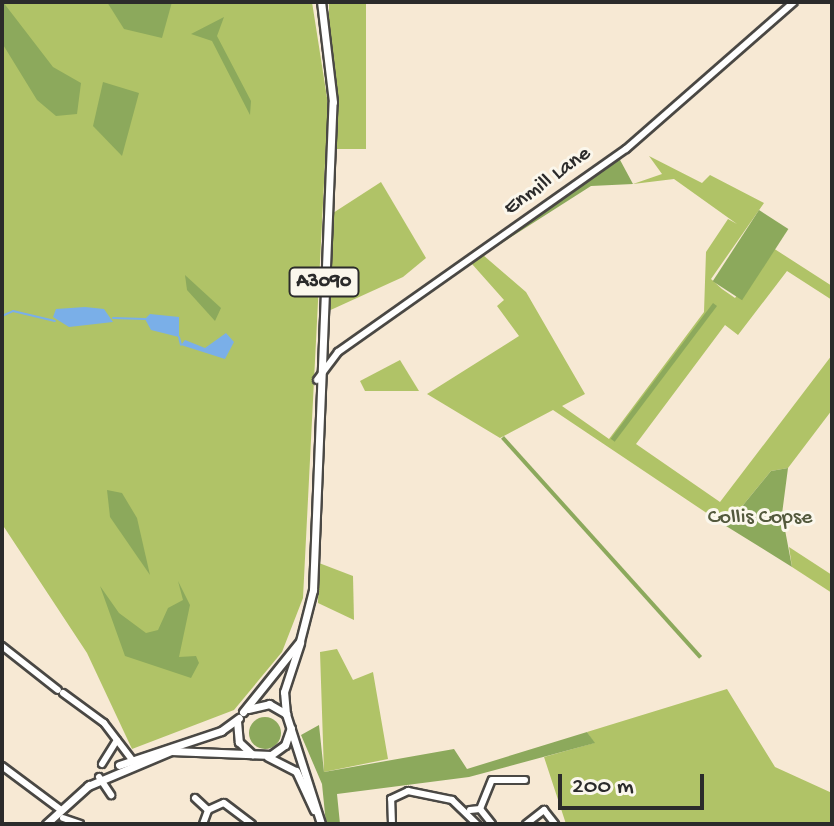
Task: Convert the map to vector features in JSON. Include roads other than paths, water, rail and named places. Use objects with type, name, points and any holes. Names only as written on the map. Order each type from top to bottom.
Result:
[{"type":"main road","name":"A3090","points":[[286,714],[284,692],[313,590],[317,380],[333,102],[321,2]]},
{"type":"main road","name":"A3090","points":[[46,824],[62,814],[88,786],[127,760],[221,731],[241,715],[300,641]]},
{"type":"main road","points":[[269,704],[286,714],[320,824],[296,771],[258,756],[239,742],[241,715],[269,704]]},
{"type":"main road","points":[[258,756],[282,749],[291,728]]},
{"type":"main road","name":"A3090","points":[[100,778],[144,758],[196,749],[258,756]]},
{"type":"street","name":"Enmill Lane","points":[[317,380],[338,352],[626,149],[794,2]]},
{"type":"street","points":[[319,351],[338,352]]},
{"type":"street","points":[[2,646],[117,740],[127,760],[144,758]]},
{"type":"street","points":[[102,764],[117,740]]},
{"type":"street","points":[[2,766],[62,814],[80,824]]},
{"type":"street","points":[[100,778],[111,795]]},
{"type":"street","points":[[480,809],[492,780],[525,780]]},
{"type":"street","points":[[392,824],[391,799],[403,792],[436,793],[470,810],[480,809]]},
{"type":"street","points":[[195,798],[208,810]]},
{"type":"street","points":[[208,810],[233,805],[252,824]]},
{"type":"street","points":[[480,809],[492,824]]},
{"type":"street","points":[[203,824],[208,810]]},
{"type":"street","points":[[470,810],[477,824]]},
{"type":"street","points":[[526,824],[544,810],[555,824]]},
{"type":"water","points":[[56,309],[104,309],[113,322],[69,327],[53,317]]},
{"type":"water","points":[[150,314],[179,317],[179,337],[151,330],[145,319]]},
{"type":"water","points":[[226,333],[234,342],[225,359],[181,345],[185,340],[205,348]]},
{"type":"waterway","points":[[2,316],[13,311],[55,321]]},
{"type":"waterway","points":[[113,318],[145,319]]},
{"type":"waterway","points":[[179,337],[181,345]]},
{"type":"park label","name":"Collis Copse","points":[[760,519]]}]
